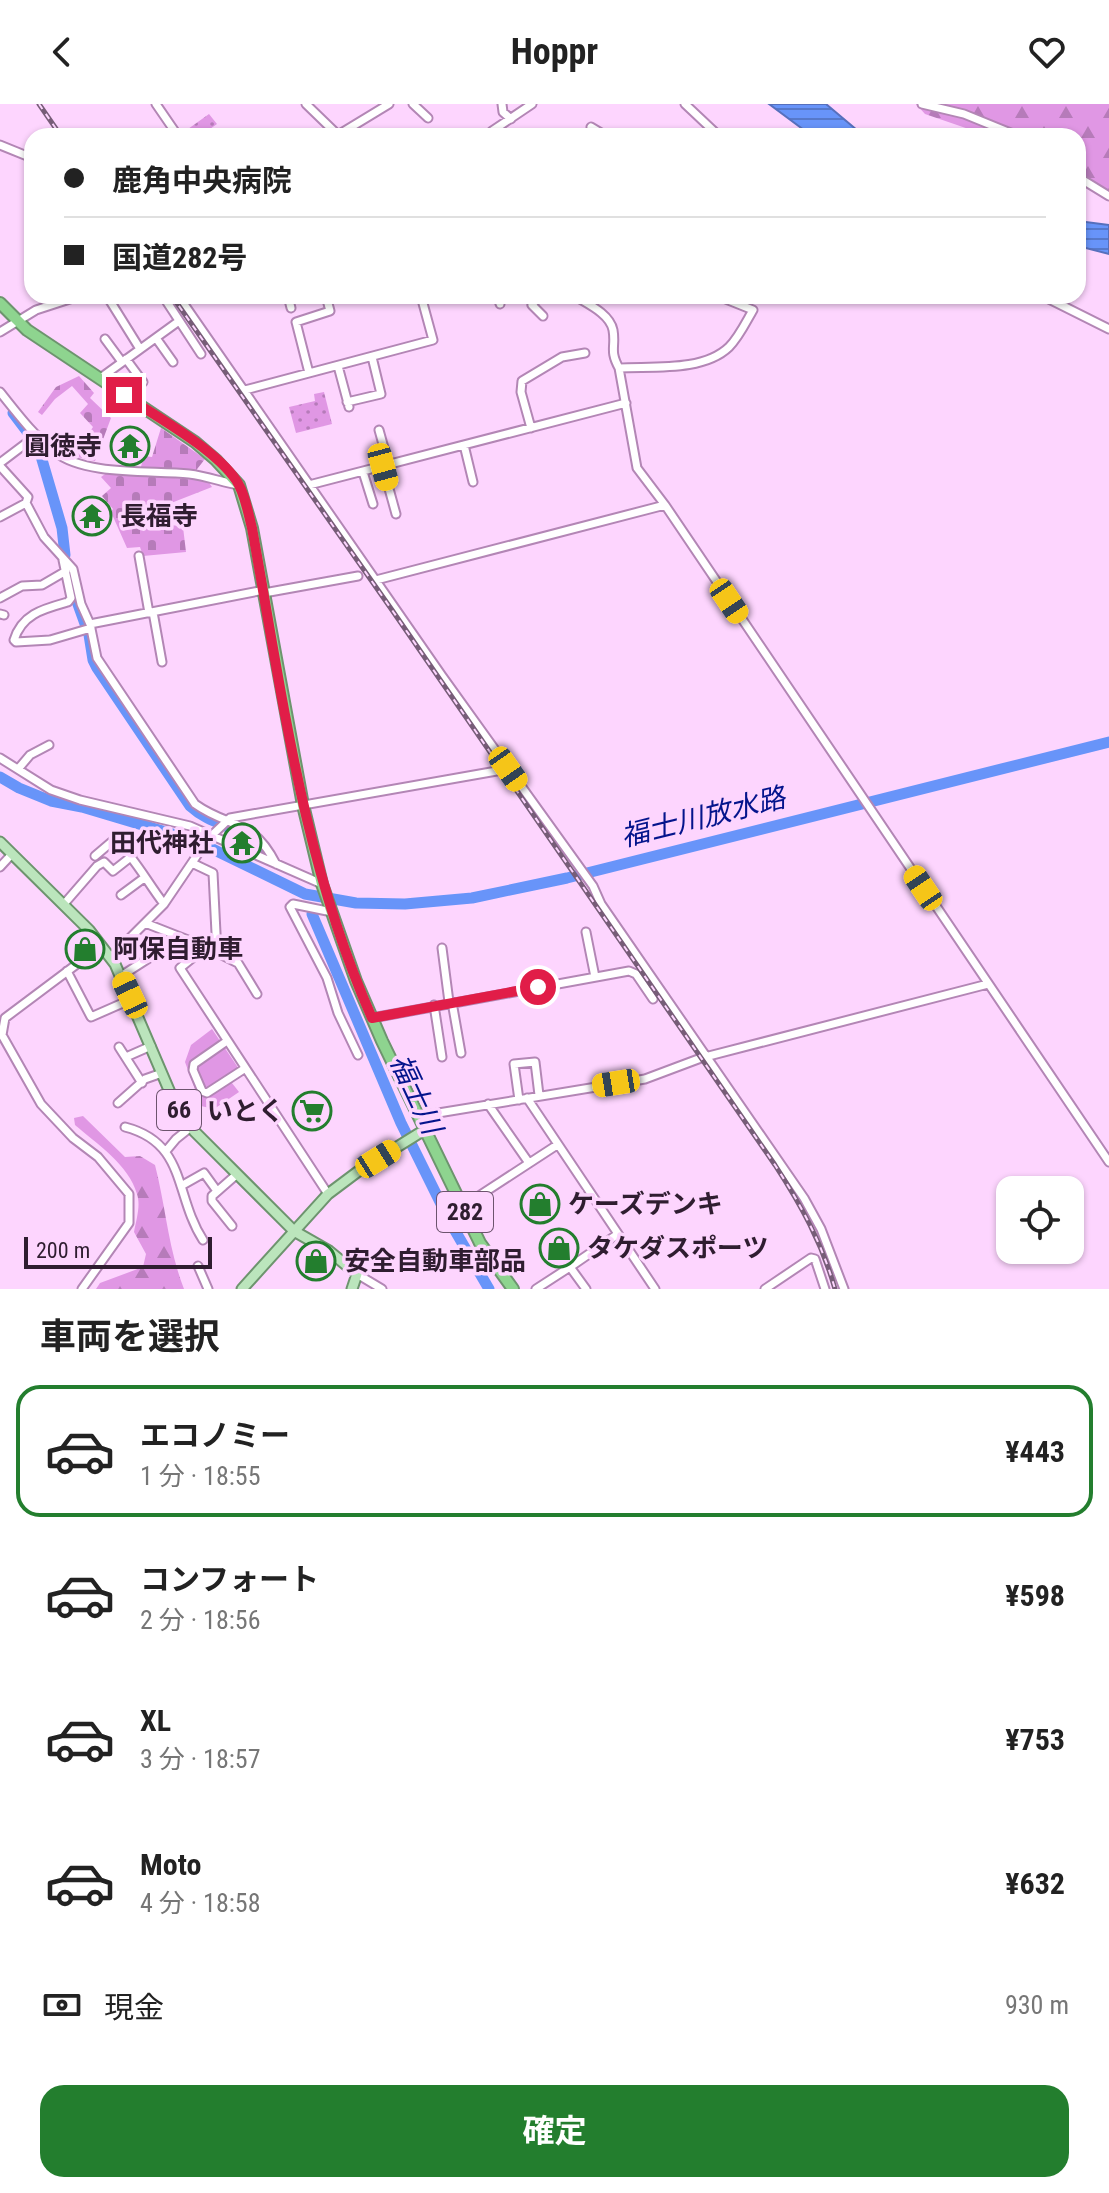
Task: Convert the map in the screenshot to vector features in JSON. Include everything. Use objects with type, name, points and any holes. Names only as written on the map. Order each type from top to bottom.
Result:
[{"type":"highway","name":"282","points":[[0,303],[17,321],[195,442],[239,485],[252,528],[303,805],[322,884],[372,1018],[420,1116],[421,1132],[486,1254],[513,1289]]},
{"type":"main road","name":"66","points":[[0,842],[64,904],[111,957],[132,999],[175,1104],[191,1127],[294,1231],[329,1251],[357,1274]]},
{"type":"main road","points":[[242,1289],[328,1194],[421,1132]]},
{"type":"main road","points":[[352,1289],[357,1274]]},
{"type":"street","points":[[156,104],[172,128]]},
{"type":"street","points":[[306,104],[331,128]]},
{"type":"street","points":[[352,128],[389,104]]},
{"type":"street","points":[[413,104],[424,107],[428,118]]},
{"type":"street","points":[[502,104],[503,112],[511,119]]},
{"type":"street","points":[[497,128],[532,104]]},
{"type":"street","points":[[685,104],[708,128]]},
{"type":"street","points":[[922,104],[964,114],[998,128]]},
{"type":"street","points":[[0,145],[24,155]]},
{"type":"street","points":[[1086,182],[1109,196]]},
{"type":"street","points":[[0,332],[51,304]]},
{"type":"street","points":[[112,304],[140,349]]},
{"type":"street","points":[[169,304],[201,354]]},
{"type":"street","points":[[186,304],[309,485],[593,886],[601,904],[804,1198],[821,1229],[844,1289]]},
{"type":"street","points":[[290,304],[291,308]]},
{"type":"street","points":[[309,373],[296,322],[330,311],[328,304]]},
{"type":"street","points":[[245,390],[433,340],[423,304]]},
{"type":"street","points":[[533,304],[543,316]]},
{"type":"street","points":[[587,304],[604,316],[614,333],[611,354],[619,368],[637,468],[1109,1162]]},
{"type":"street","points":[[619,368],[681,365],[711,358],[725,350],[753,310],[738,304]]},
{"type":"street","points":[[1059,304],[1109,329]]},
{"type":"street","points":[[99,379],[179,321]]},
{"type":"street","points":[[156,338],[173,362]]},
{"type":"street","points":[[105,339],[143,382]]},
{"type":"street","points":[[531,428],[521,392],[522,381],[562,357],[585,353]]},
{"type":"street","points":[[338,366],[348,404],[381,394],[372,357]]},
{"type":"street","points":[[0,392],[35,437],[57,454],[92,467],[127,472],[191,474],[239,485]]},
{"type":"street","points":[[309,485],[626,403]]},
{"type":"street","points":[[379,430],[396,514]]},
{"type":"street","points":[[0,517],[26,503],[28,497],[0,464],[35,437]]},
{"type":"street","points":[[464,445],[473,482]]},
{"type":"street","points":[[363,472],[373,504]]},
{"type":"street","points":[[26,503],[44,537],[73,569],[97,658],[195,804],[224,823],[241,825],[261,838],[276,864]]},
{"type":"street","points":[[376,580],[665,505]]},
{"type":"street","points":[[139,556],[162,662]]},
{"type":"street","points":[[62,558],[71,598],[68,602],[35,612],[24,622],[14,640],[16,642],[37,641],[151,612],[358,576]]},
{"type":"street","points":[[0,598],[22,586],[42,585],[66,571]]},
{"type":"street","points":[[19,768],[30,755],[49,745]]},
{"type":"street","points":[[0,758],[51,790],[80,800],[190,826],[322,884]]},
{"type":"street","points":[[111,957],[164,904],[210,837],[224,823],[303,805],[508,769]]},
{"type":"street","points":[[95,856],[115,839],[132,856],[164,904]]},
{"type":"street","points":[[0,867],[12,854]]},
{"type":"street","points":[[64,904],[97,866],[104,862],[113,871],[132,856]]},
{"type":"street","points":[[193,860],[213,873],[217,953]]},
{"type":"street","points":[[121,895],[144,878]]},
{"type":"street","points":[[332,911],[293,904],[290,907],[327,978],[338,1013],[358,1055]]},
{"type":"street","points":[[145,923],[238,963],[257,994]]},
{"type":"street","points":[[586,932],[595,977]]},
{"type":"street","points":[[82,1289],[129,1223],[129,1194],[98,1157],[73,1138],[41,1104],[2,1035],[1,1024],[12,1012],[101,946]]},
{"type":"street","points":[[206,947],[180,968],[328,1194]]},
{"type":"street","points":[[442,948],[461,1053]]},
{"type":"street","points":[[121,976],[149,958]]},
{"type":"street","points":[[67,971],[91,1017],[132,999]]},
{"type":"street","points":[[372,1018],[629,971],[636,974],[653,999]]},
{"type":"street","points":[[420,1116],[645,1079],[708,1056],[988,984]]},
{"type":"street","points":[[434,1005],[442,1057]]},
{"type":"street","points":[[227,1041],[194,1064],[193,1070],[202,1091],[207,1093],[244,1069]]},
{"type":"street","points":[[126,1057],[151,1046]]},
{"type":"street","points":[[119,1047],[142,1083]]},
{"type":"street","points":[[539,1095],[535,1062],[514,1064],[523,1099],[655,1289]]},
{"type":"street","points":[[118,1103],[142,1083],[162,1073]]},
{"type":"street","points":[[488,1104],[529,1163]]},
{"type":"street","points":[[125,1127],[143,1132],[166,1151],[194,1225],[203,1240]]},
{"type":"street","points":[[166,1151],[191,1127]]},
{"type":"street","points":[[462,1207],[557,1145]]},
{"type":"street","points":[[181,1186],[204,1173],[217,1191]]},
{"type":"street","points":[[232,1226],[212,1201],[212,1196],[236,1175]]},
{"type":"street","points":[[536,1289],[618,1234]]},
{"type":"street","points":[[765,1289],[811,1258],[815,1259],[825,1289]]},
{"type":"street","points":[[198,1266],[208,1289]]},
{"type":"street","points":[[570,1267],[586,1289]]},
{"type":"street","points":[[357,1274],[382,1289]]},
{"type":"green space","points":[[916,104],[1109,104],[1109,192],[1086,179],[1086,128],[966,128],[925,114]]},
{"type":"green space","points":[[209,114],[217,124],[211,128],[189,128]]},
{"type":"green space","points":[[79,376],[94,393],[90,398],[111,418],[95,461],[64,452],[83,433],[89,440],[95,435],[91,430],[93,427],[80,413],[88,404],[72,386],[55,399],[42,415],[38,412],[56,387]]},
{"type":"green space","points":[[324,392],[332,424],[296,433],[289,407],[315,401],[314,394]]},
{"type":"green space","points":[[161,428],[205,459],[194,473],[140,470],[144,456],[152,457]]},
{"type":"green space","points":[[108,472],[208,481],[212,487],[166,505],[172,525],[183,527],[186,552],[143,556],[140,547],[127,548],[111,512],[113,509],[102,496],[111,488],[101,477]]},
{"type":"green space","points":[[212,1029],[239,1069],[228,1078],[239,1092],[214,1109],[201,1106],[185,1062],[191,1045]]},
{"type":"green space","points":[[83,1116],[125,1157],[140,1156],[155,1165],[174,1258],[184,1289],[96,1289],[100,1283],[143,1267],[146,1254],[134,1232],[138,1203],[133,1183],[111,1156],[75,1125],[74,1118]]},
{"type":"water","points":[[769,104],[826,104],[854,128],[801,128]]},
{"type":"water","points":[[1086,222],[1109,225],[1109,254],[1086,248]]},
{"type":"waterway","name":"福士川","points":[[13,413],[38,446],[62,528],[65,555]]},
{"type":"waterway","name":"福士川","points":[[71,585],[97,668],[190,806],[249,838],[267,855]]},
{"type":"waterway","name":"福士川放水路","points":[[0,777],[51,801],[82,807],[196,841],[305,894],[356,903],[405,904],[472,898],[567,878],[1109,742]]},
{"type":"waterway","name":"福士川","points":[[312,914],[401,1123],[450,1222],[489,1289]]},
{"type":"railway","points":[[39,104],[56,128]]},
{"type":"railway","points":[[178,304],[775,1165],[810,1225],[835,1289]]},
{"type":"place","name":"圓徳寺","points":[[130,446]]},
{"type":"place","name":"長福寺","points":[[92,516]]},
{"type":"place","name":"田代神社","points":[[242,843]]},
{"type":"place","name":"阿保自動車","points":[[85,949]]},
{"type":"place","name":"いとく","points":[[312,1111]]},
{"type":"place","name":"ケーズデンキ","points":[[540,1204]]},
{"type":"place","name":"タケダスポーツ","points":[[559,1248]]},
{"type":"place","name":"安全自動車部品","points":[[316,1261]]},
{"type":"route","points":[[124,395],[195,442],[239,485],[252,528],[303,805],[322,884],[372,1018],[538,987]]}]
